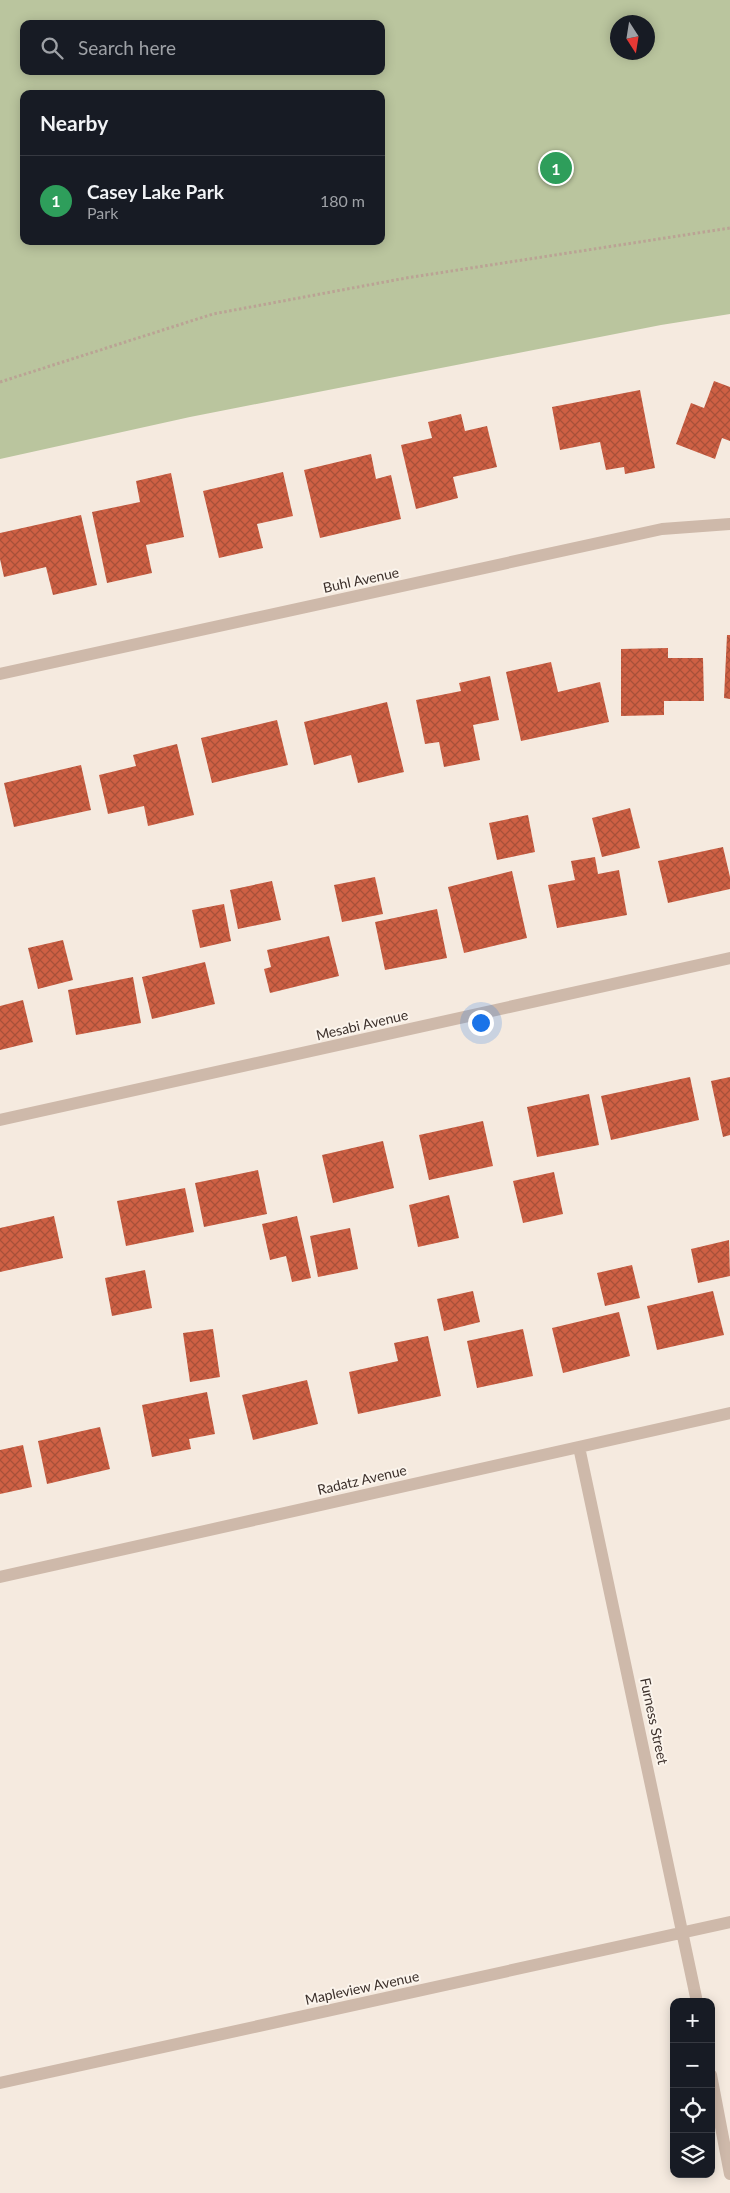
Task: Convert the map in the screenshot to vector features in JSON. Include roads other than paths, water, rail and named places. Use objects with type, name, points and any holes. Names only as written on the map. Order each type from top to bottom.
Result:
[{"type":"street","name":"Buhl Avenue","points":[[0,674],[662,529],[730,524]]},
{"type":"street","name":"Mesabi Avenue","points":[[0,1120],[730,958]]},
{"type":"street","name":"Radatz Avenue","points":[[0,1577],[730,1413]]},
{"type":"street","name":"Furness Street","points":[[579,1447],[684,1932],[696,1998]]},
{"type":"street","name":"Mapleview Avenue","points":[[0,2082],[730,1922]]},
{"type":"street","points":[[713,2088],[730,2174]]},
{"type":"place","name":"Casey Lake Park","points":[[556,168]]}]
